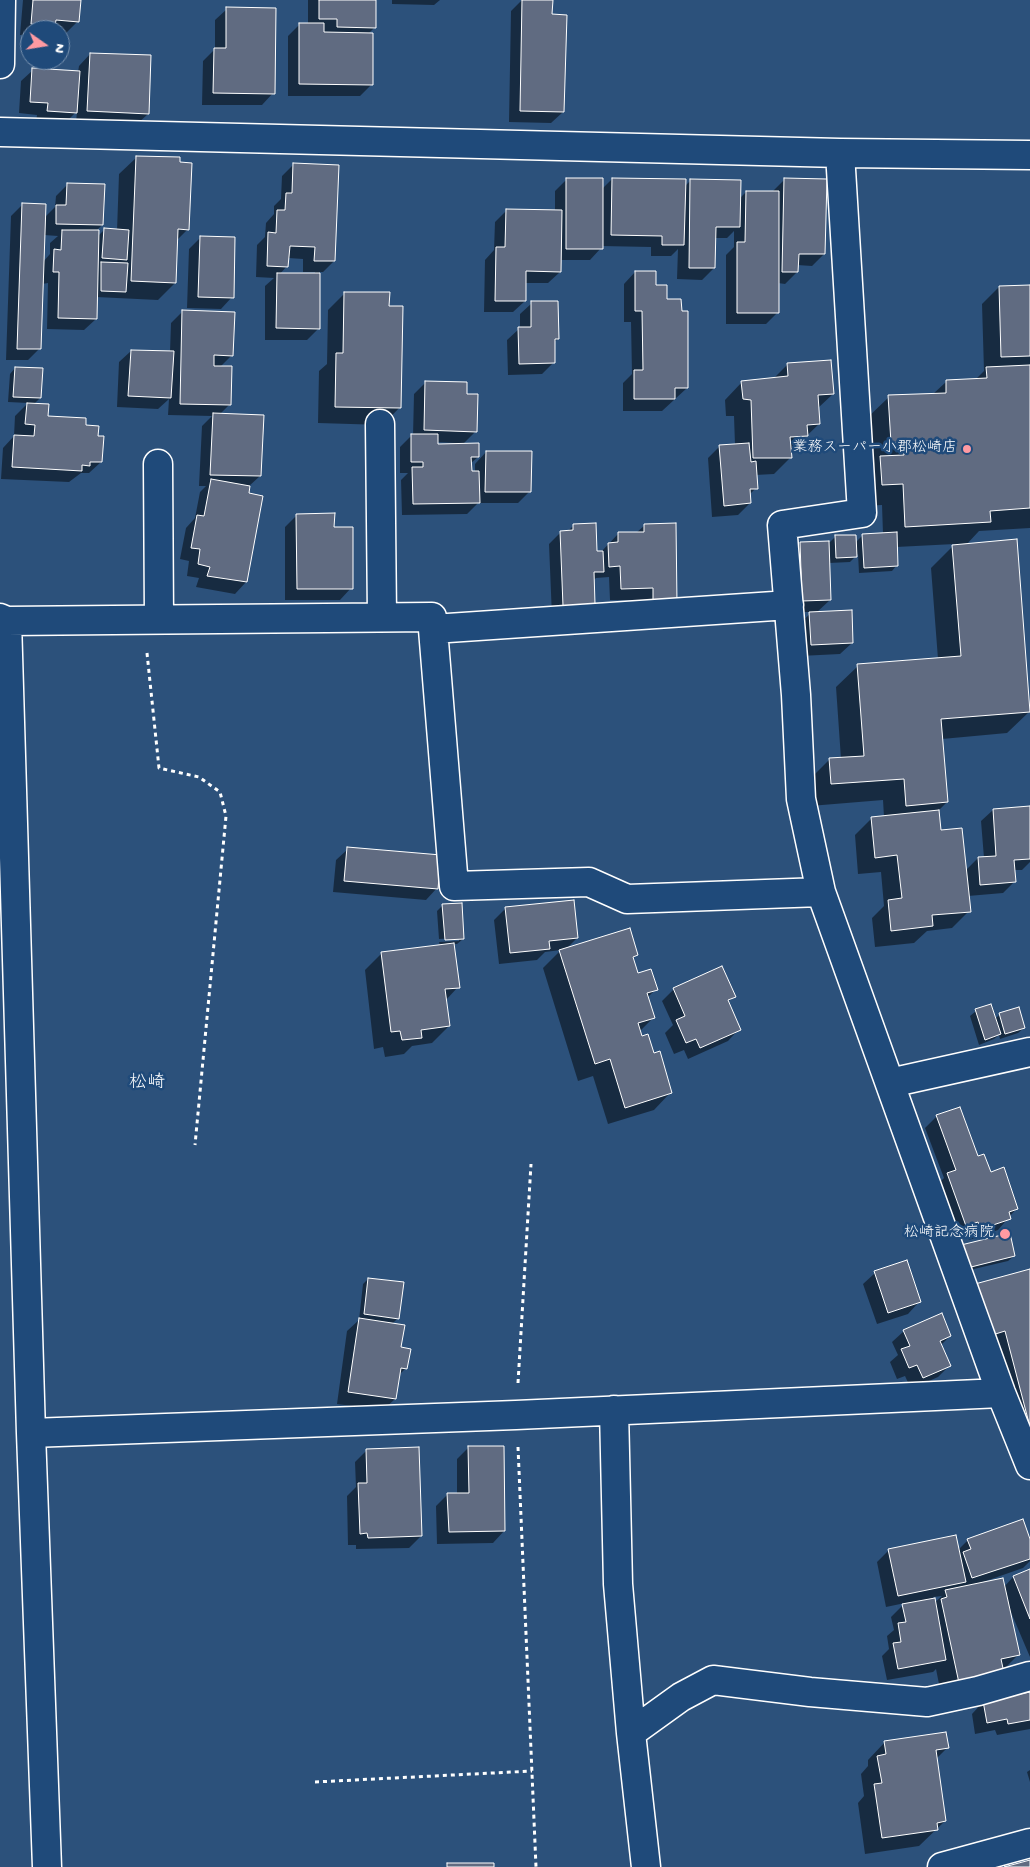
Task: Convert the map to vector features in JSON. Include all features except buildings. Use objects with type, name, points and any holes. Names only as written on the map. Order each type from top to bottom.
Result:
[{"type":"street","points":[[0,64],[1,0]]},
{"type":"street","points":[[0,132],[840,153],[1030,155]]},
{"type":"street","points":[[840,153],[862,513],[782,525],[796,695],[801,799],[821,892],[1001,1393],[1030,1464]]},
{"type":"street","points":[[380,424],[382,618]]},
{"type":"street","points":[[152,619],[158,464]]},
{"type":"street","points":[[433,629],[789,605]]},
{"type":"street","points":[[48,1867],[31,1434],[4,620],[432,617],[454,886],[589,882],[627,899],[821,892]]},
{"type":"street","points":[[890,1083],[1030,1052]]},
{"type":"street","points":[[31,1434],[1001,1393]]},
{"type":"street","points":[[614,1410],[618,1584],[631,1733],[646,1867]]},
{"type":"street","points":[[631,1733],[681,1697],[713,1680],[810,1692],[927,1702],[978,1691],[1030,1676]]},
{"type":"street","points":[[942,1867],[1030,1843]]},
{"type":"path","points":[[152,619],[159,768],[199,777],[220,792],[226,816],[195,1146]]},
{"type":"path","points":[[530,1164],[516,1415],[536,1867]]},
{"type":"path","points":[[315,1782],[532,1771]]},
{"type":"place","name":"業務スーパー小郡松崎店","points":[[967,449]]},
{"type":"place","name":"松崎記念病院","points":[[1005,1234]]},
{"type":"district","name":"松崎","points":[[147,1084]]}]
